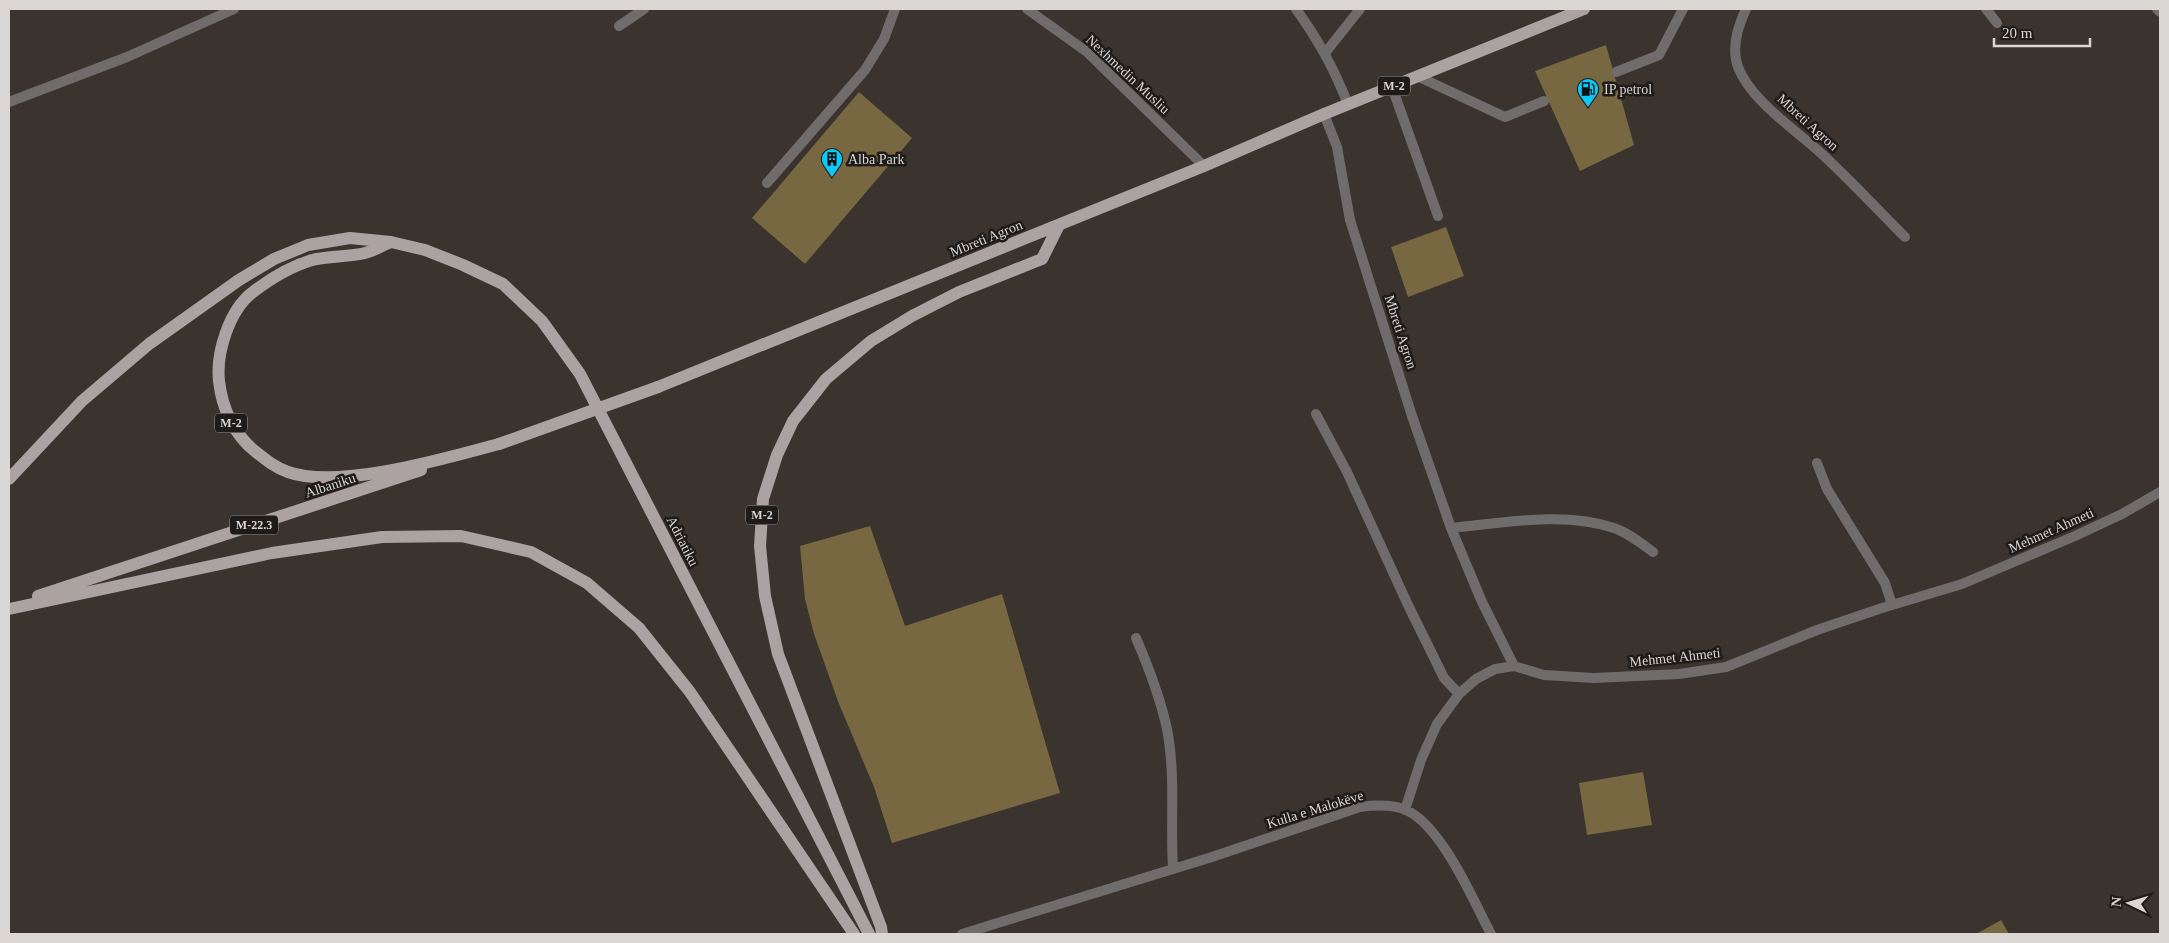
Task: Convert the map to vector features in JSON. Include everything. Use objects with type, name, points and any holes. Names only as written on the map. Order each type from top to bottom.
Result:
[{"type":"main road","name":"Mbreti Agron","points":[[658,387],[1204,166],[1348,104],[1584,9]]},
{"type":"main road","name":"M-2","points":[[882,934],[871,899],[778,654],[765,596],[760,546],[764,499],[776,455],[793,421],[826,379],[871,340],[912,316],[959,292],[1042,259],[1059,225]]},
{"type":"main road","name":"Adriatiku","points":[[9,479],[82,400],[150,344],[246,276],[274,259],[308,245],[350,238],[392,242],[425,250],[503,284],[542,321],[580,374],[869,934]]},
{"type":"main road","name":"M-2","points":[[392,242],[366,253],[312,260],[276,277],[251,294],[234,314],[223,341],[217,365],[220,393],[228,418],[246,444],[272,464],[289,472],[314,476],[338,478],[380,472],[499,444]]},
{"type":"main road","name":"Albaniku","points":[[9,604],[499,444],[658,387]]},
{"type":"main road","points":[[9,609],[272,553],[382,536],[461,536],[531,552],[587,583],[639,628],[690,692],[854,934]]},
{"type":"street","points":[[9,102],[127,56],[234,9]]},
{"type":"street","points":[[619,26],[644,9]]},
{"type":"street","points":[[768,183],[865,70],[884,39],[896,9]]},
{"type":"street","name":"Nexhmedin Musliu","points":[[1027,9],[1087,52],[1204,166]]},
{"type":"street","points":[[1296,9],[1332,65],[1348,104]]},
{"type":"street","points":[[1325,53],[1360,9]]},
{"type":"street","points":[[1616,72],[1659,55],[1683,9]]},
{"type":"street","name":"Mbreti Agron","points":[[1746,9],[1739,24],[1735,46],[1738,66],[1748,86],[1823,155],[1906,238]]},
{"type":"street","points":[[1986,9],[1997,23]]},
{"type":"street","points":[[2157,9],[2160,12]]},
{"type":"street","points":[[1417,76],[1505,117],[1544,101]]},
{"type":"street","points":[[1392,87],[1438,216]]},
{"type":"street","name":"Mbreti Agron","points":[[1324,114],[1337,147],[1350,220],[1412,416],[1451,528],[1482,602],[1514,666]]},
{"type":"street","points":[[1316,414],[1347,472],[1444,678],[1459,694]]},
{"type":"street","points":[[1817,463],[1828,489],[1886,582],[1892,605]]},
{"type":"street","name":"Mehmet Ahmeti","points":[[1405,810],[1421,760],[1437,724],[1459,694],[1476,679],[1495,669],[1514,666],[1544,674],[1594,678],[1679,674],[1726,667],[1817,630],[1979,576],[2075,536],[2122,514],[2160,492]]},
{"type":"street","points":[[1451,528],[1561,519],[1583,520],[1614,528],[1632,537],[1653,552]]},
{"type":"street","points":[[1136,638],[1156,685],[1167,731],[1172,781],[1173,868]]},
{"type":"street","name":"Kulla e Malokëve","points":[[962,934],[1212,857],[1360,807],[1379,805],[1405,810],[1422,821],[1441,842],[1491,934]]},
{"type":"building","name":"IP petrol","points":[[1606,45],[1634,145],[1580,171],[1535,71]]},
{"type":"building","name":"Alba Park","points":[[859,92],[912,138],[805,264],[752,218]]},
{"type":"building","points":[[1446,227],[1464,276],[1408,297],[1391,247]]},
{"type":"building","points":[[870,526],[905,626],[1002,594],[1060,793],[892,843],[874,787],[839,704],[814,634],[805,599],[800,546]]},
{"type":"building","points":[[1643,772],[1652,825],[1587,835],[1579,783]]},
{"type":"building","points":[[2001,920],[2009,934],[1976,934]]},
{"type":"place","name":"IP petrol","points":[[1588,108]]},
{"type":"place","name":"Alba Park","points":[[832,178]]}]
